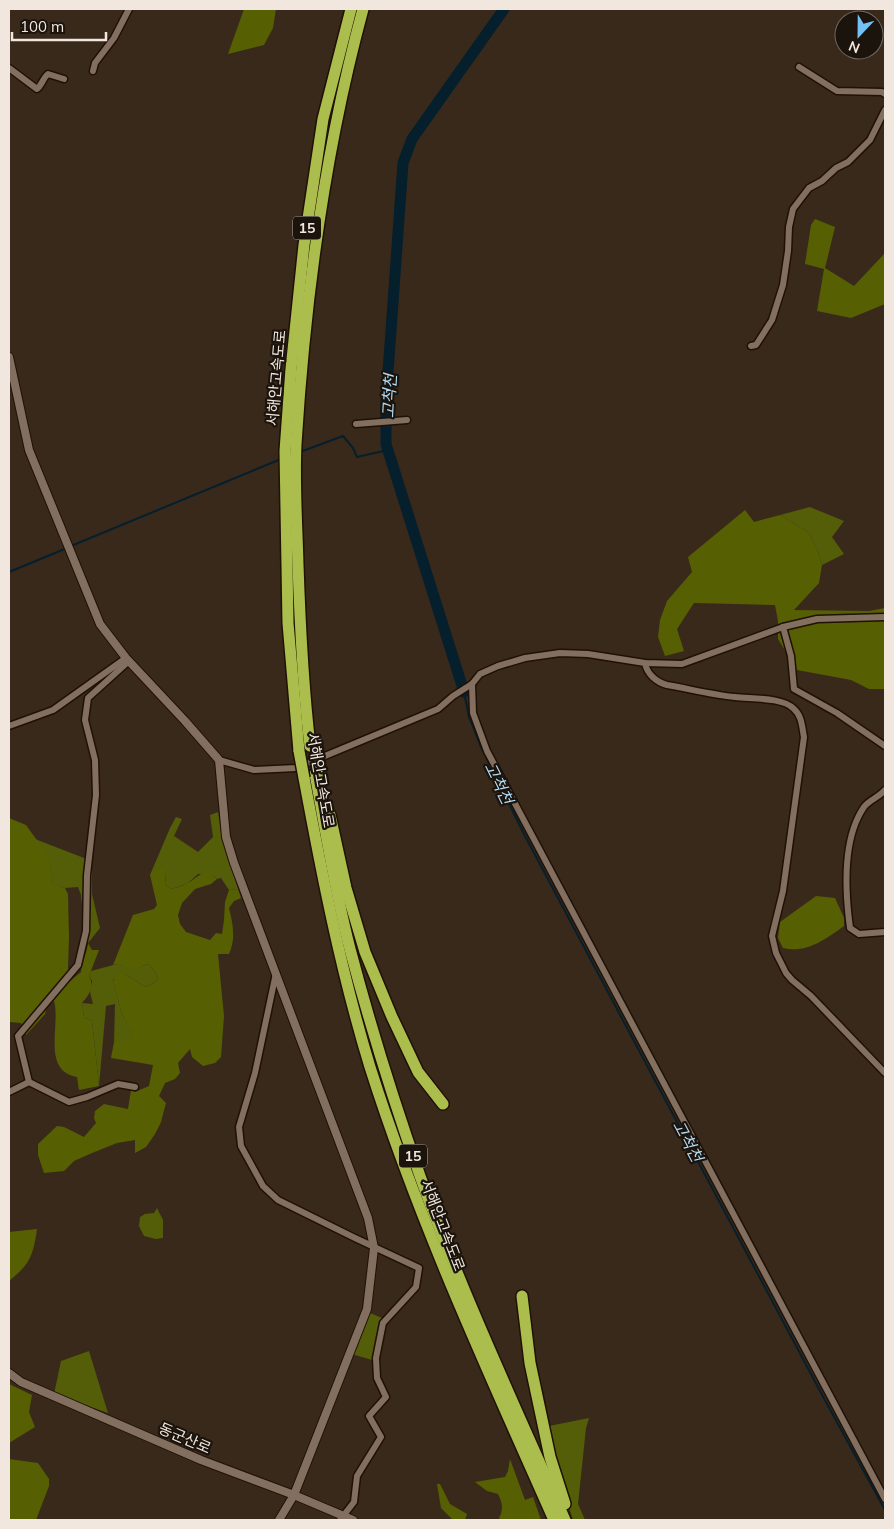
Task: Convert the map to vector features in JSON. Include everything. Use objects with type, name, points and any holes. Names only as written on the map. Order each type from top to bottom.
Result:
[{"type":"highway","name":"서해안고속도로","points":[[351,9],[323,119],[304,244],[291,369],[285,451],[291,473],[305,698],[313,744],[313,774],[319,861],[340,956],[370,1066],[410,1181],[454,1295],[554,1520]]},
{"type":"highway","name":"서해안고속도로","points":[[363,9],[337,117],[316,243],[296,445],[291,473],[288,623],[299,751],[313,774],[350,948],[382,1062],[414,1159],[464,1291],[564,1520]]},
{"type":"highway","points":[[313,774],[365,952],[392,1018],[418,1072],[443,1104]]},
{"type":"highway","points":[[522,1296],[530,1363],[550,1457],[570,1520]]},
{"type":"street","points":[[93,71],[95,64],[114,38],[129,9]]},
{"type":"street","points":[[799,67],[837,91],[882,92],[885,94]]},
{"type":"street","points":[[9,68],[37,89],[48,74],[64,79]]},
{"type":"street","points":[[751,346],[756,345],[772,320],[783,285],[793,209],[809,188],[822,181],[836,168],[848,162],[870,140],[885,110]]},
{"type":"street","points":[[9,357],[29,450],[100,624],[128,659],[185,720],[219,760],[254,770],[296,768],[438,709],[470,685],[480,674],[498,666],[525,658],[560,653],[588,654],[645,663],[682,664],[783,627],[817,619],[885,617]]},
{"type":"street","points":[[356,424],[403,420]]},
{"type":"street","points":[[783,627],[791,656],[794,689],[838,713],[885,746]]},
{"type":"street","points":[[9,726],[53,710],[128,659]]},
{"type":"street","points":[[128,659],[88,698],[85,720],[95,760],[96,795],[87,875],[86,931],[78,964],[18,1036],[29,1082],[69,1102],[118,1084],[135,1087]]},
{"type":"street","points":[[645,663],[647,670],[660,683],[735,697],[760,698],[788,704],[796,710],[801,719],[804,737],[783,891],[772,936],[776,953],[786,973],[792,980],[811,996],[885,1073]]},
{"type":"street","points":[[470,685],[474,713],[486,751],[885,1499]]},
{"type":"street","points":[[219,760],[226,836],[234,863],[368,1218],[374,1248],[368,1309],[294,1495],[279,1520]]},
{"type":"street","points":[[885,790],[865,806],[853,830],[847,856],[850,928],[859,934],[885,932]]},
{"type":"street","points":[[276,973],[255,1074],[240,1127],[241,1146],[263,1186],[278,1200],[374,1248],[419,1268],[416,1288],[384,1323],[376,1358],[377,1378],[386,1397],[369,1416],[381,1437],[357,1476],[354,1502],[341,1518]]},
{"type":"street","points":[[9,1092],[29,1082]]},
{"type":"street","name":"동군산로","points":[[9,1372],[21,1382],[201,1460],[294,1495],[341,1518],[353,1520]]},
{"type":"green space","points":[[244,9],[276,9],[273,28],[264,45],[228,54]]},
{"type":"green space","points":[[815,219],[835,227],[825,268],[854,286],[885,253],[885,304],[851,318],[817,311],[824,269],[805,264],[811,225]]},
{"type":"green space","points":[[810,507],[844,521],[832,537],[844,554],[822,565],[809,533],[780,515]]},
{"type":"green space","points":[[745,510],[754,522],[780,515],[809,533],[822,565],[819,583],[794,610],[869,611],[885,608],[885,689],[869,689],[851,680],[797,670],[778,639],[778,621],[775,605],[694,603],[677,629],[684,651],[665,656],[658,637],[660,620],[667,601],[692,572],[688,557]]},
{"type":"green space","points":[[218,812],[221,832],[238,889],[229,890],[221,878],[217,879],[214,876],[198,874],[187,884],[171,889],[165,884],[166,873],[150,875],[176,817],[182,819],[174,836],[198,852],[213,837],[210,815]]},
{"type":"green space","points":[[9,818],[26,825],[49,857],[52,875],[51,884],[65,888],[68,894],[68,968],[70,981],[81,972],[88,943],[92,950],[99,950],[89,976],[91,980],[90,991],[82,1003],[84,1017],[92,1021],[99,1086],[79,1090],[77,1077],[66,1073],[59,1066],[55,1045],[56,1011],[54,1001],[47,1005],[45,1014],[26,1035],[21,1023],[9,1022]]},
{"type":"green space","points":[[35,839],[84,858],[92,859],[92,894],[100,928],[88,943],[84,927],[81,895],[78,887],[65,888],[51,885],[49,860]]},
{"type":"green space","points":[[164,865],[166,873],[165,884],[171,889],[186,884],[205,873],[213,875],[217,879],[211,884],[195,889],[182,903],[178,915],[180,924],[186,932],[210,940],[216,933],[222,934],[225,902],[229,890],[238,889],[241,898],[234,901],[229,908],[233,926],[233,937],[229,954],[218,954],[224,1016],[221,1057],[215,1063],[203,1066],[192,1057],[190,1049],[178,1063],[180,1073],[175,1079],[165,1083],[159,1096],[166,1103],[161,1122],[146,1147],[135,1153],[135,1140],[117,1143],[74,1161],[64,1171],[44,1173],[38,1155],[38,1144],[57,1126],[64,1127],[84,1137],[96,1123],[94,1118],[95,1111],[104,1104],[128,1109],[131,1090],[135,1092],[149,1086],[153,1065],[111,1058],[114,1042],[134,1037],[122,1014],[113,981],[121,973],[146,987],[156,982],[158,976],[149,964],[135,971],[117,964],[113,965],[133,915],[154,909],[157,905],[150,875]]},
{"type":"green space","points":[[816,896],[835,898],[844,918],[844,926],[823,940],[808,947],[800,949],[783,948],[778,938],[780,922]]},
{"type":"green space","points":[[117,964],[135,970],[149,964],[158,976],[156,982],[146,987],[126,975],[113,980],[122,1014],[135,1038],[114,1042],[115,1004],[106,1006],[99,1086],[92,1021],[84,1017],[82,1003],[93,1004],[90,992],[92,981],[89,976],[91,971]]},
{"type":"green space","points":[[157,1208],[163,1220],[163,1238],[156,1239],[144,1236],[139,1226],[140,1217],[145,1214],[154,1213]]},
{"type":"green space","points":[[37,1229],[29,1259],[22,1270],[9,1281],[9,1232]]},
{"type":"green space","points":[[370,1313],[382,1318],[372,1360],[352,1354]]},
{"type":"green space","points":[[89,1351],[108,1413],[54,1394],[61,1361]]},
{"type":"green space","points":[[9,1384],[32,1395],[29,1412],[35,1427],[9,1443]]},
{"type":"green space","points":[[589,1418],[586,1428],[578,1504],[585,1520],[573,1520],[556,1467],[549,1426]]},
{"type":"green space","points":[[9,1459],[38,1463],[49,1479],[49,1486],[36,1520],[9,1520]]},
{"type":"green space","points":[[510,1459],[525,1500],[533,1497],[541,1520],[501,1520],[499,1518],[502,1506],[498,1494],[487,1491],[475,1482],[505,1477]]},
{"type":"green space","points":[[437,1484],[440,1484],[450,1504],[467,1514],[465,1520],[453,1520],[441,1508]]},
{"type":"waterway","name":"고척천","points":[[464,692],[386,444],[386,400],[403,163],[412,139],[504,9]]},
{"type":"waterway","points":[[300,452],[343,436],[353,448],[357,457],[388,450]]},
{"type":"waterway","points":[[71,546],[281,459]]},
{"type":"waterway","points":[[9,572],[67,548]]},
{"type":"waterway","name":"고척천","points":[[464,692],[469,717],[481,747],[524,834],[885,1510]]}]
